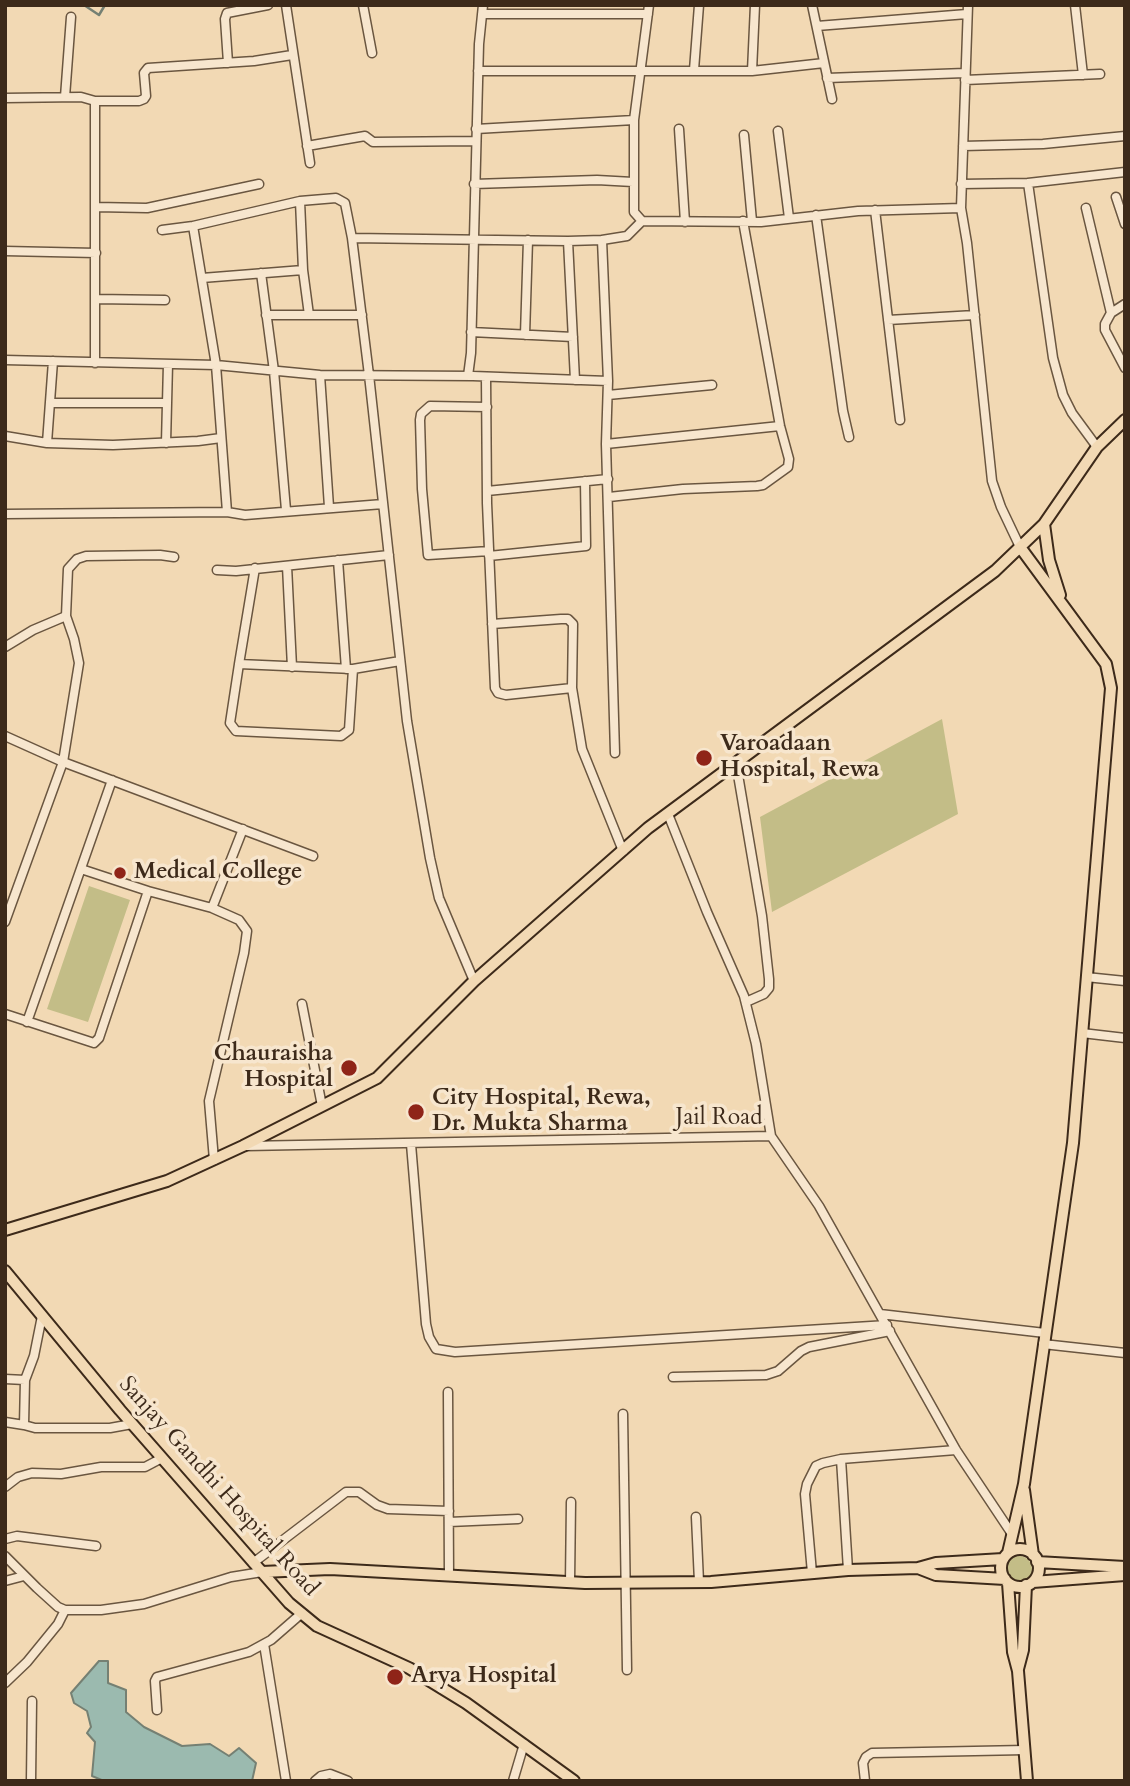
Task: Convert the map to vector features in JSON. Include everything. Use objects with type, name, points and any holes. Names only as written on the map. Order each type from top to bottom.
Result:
[{"type":"main road","points":[[5,1230],[167,1181],[377,1078],[474,981],[668,814],[995,572],[1044,524],[1097,447],[1125,420]]},
{"type":"main road","points":[[1044,524],[1049,559],[1061,601]]},
{"type":"main road","points":[[1020,547],[1106,664],[1111,688],[1073,1143],[1024,1483],[1001,1570],[1007,1581],[1027,1781]]},
{"type":"main road","name":"Sanjay Gandhi Hospital Road","points":[[5,1271],[10,1285],[42,1316],[253,1563],[302,1613],[317,1626],[408,1668],[466,1703],[574,1781]]},
{"type":"main road","points":[[1018,1671],[1023,1650],[1030,1583],[1038,1572],[1024,1483]]},
{"type":"main road","points":[[262,1572],[330,1569],[570,1583],[699,1582],[848,1570],[918,1568],[936,1563],[1006,1556],[1024,1550],[1035,1559],[1125,1567]]},
{"type":"main road","points":[[918,1568],[936,1575],[1007,1581],[1014,1586],[1125,1576]]},
{"type":"street","points":[[228,63],[225,19],[227,13],[268,5]]},
{"type":"street","points":[[286,5],[310,163]]},
{"type":"street","points":[[363,5],[372,54]]},
{"type":"street","points":[[694,70],[699,5]]},
{"type":"street","points":[[752,71],[755,5]]},
{"type":"street","points":[[812,5],[832,99]]},
{"type":"street","points":[[1075,5],[1083,75]]},
{"type":"street","points":[[468,376],[482,10],[648,10],[634,120],[634,212],[642,221]]},
{"type":"street","points":[[817,26],[967,10],[961,208],[992,481],[1020,547]]},
{"type":"street","points":[[65,97],[71,17]]},
{"type":"street","points":[[5,98],[65,97],[90,98],[95,101],[144,99],[144,73],[148,68],[228,63],[292,55]]},
{"type":"street","points":[[478,71],[752,71],[824,63]]},
{"type":"street","points":[[827,78],[1100,74]]},
{"type":"street","points":[[95,101],[95,363]]},
{"type":"street","points":[[476,129],[634,120]]},
{"type":"street","points":[[679,129],[685,222]]},
{"type":"street","points":[[778,131],[789,218]]},
{"type":"street","points":[[609,497],[683,489],[763,485],[788,467],[789,459],[780,426],[747,221],[744,135]]},
{"type":"street","points":[[307,146],[365,136],[373,142],[476,141]]},
{"type":"street","points":[[963,146],[1043,144],[1125,136]]},
{"type":"street","points":[[961,184],[1028,183],[1125,172]]},
{"type":"street","points":[[474,184],[597,180],[633,182]]},
{"type":"street","points":[[1028,183],[1053,358],[1063,396],[1097,447]]},
{"type":"street","points":[[96,207],[147,208],[259,184]]},
{"type":"street","points":[[1116,197],[1125,224]]},
{"type":"street","points":[[162,230],[193,226],[299,201],[342,199],[352,237],[407,721],[430,858],[446,918],[474,981]]},
{"type":"street","points":[[299,201],[309,315]]},
{"type":"street","points":[[352,237],[568,242],[627,236],[642,221],[747,221],[875,210],[961,208]]},
{"type":"street","points":[[1086,208],[1111,313]]},
{"type":"street","points":[[875,210],[900,420]]},
{"type":"street","points":[[816,215],[843,411],[849,437]]},
{"type":"street","points":[[193,226],[216,365],[228,512]]},
{"type":"street","points":[[525,335],[528,240]]},
{"type":"street","points":[[602,240],[608,381],[606,444],[615,753]]},
{"type":"street","points":[[568,242],[575,380]]},
{"type":"street","points":[[5,251],[96,253]]},
{"type":"street","points":[[202,278],[303,270]]},
{"type":"street","points":[[261,272],[274,371],[286,510]]},
{"type":"street","points":[[95,299],[165,300]]},
{"type":"street","points":[[1125,304],[1111,313],[1105,324],[1105,330],[1125,368]]},
{"type":"street","points":[[265,315],[362,315]]},
{"type":"street","points":[[888,320],[975,315]]},
{"type":"street","points":[[471,332],[573,337]]},
{"type":"street","points":[[5,360],[216,365],[320,375],[608,381]]},
{"type":"street","points":[[47,443],[53,361]]},
{"type":"street","points":[[166,443],[168,364]]},
{"type":"street","points":[[320,375],[329,507]]},
{"type":"street","points":[[486,377],[487,491],[495,688],[498,693],[506,695],[572,688]]},
{"type":"street","points":[[608,395],[712,385]]},
{"type":"street","points":[[51,403],[166,402]]},
{"type":"street","points":[[486,407],[430,406],[421,414],[422,489],[428,555],[489,554],[586,546],[585,481]]},
{"type":"street","points":[[606,444],[780,426]]},
{"type":"street","points":[[5,436],[47,443],[113,445],[221,438]]},
{"type":"street","points":[[487,491],[608,480]]},
{"type":"street","points":[[5,514],[228,512],[245,515],[383,504]]},
{"type":"street","points":[[217,570],[236,571],[389,555]]},
{"type":"street","points":[[5,922],[64,762],[79,663],[66,616],[68,569],[77,559],[86,556],[174,557]]},
{"type":"street","points":[[255,568],[230,723],[236,731],[341,736],[349,730],[350,669],[338,560]]},
{"type":"street","points":[[287,566],[292,667]]},
{"type":"street","points":[[5,646],[66,616]]},
{"type":"street","points":[[492,624],[568,619],[573,624],[572,688],[582,749],[623,851]]},
{"type":"street","points":[[239,664],[350,669],[400,661]]},
{"type":"street","points":[[5,736],[64,762],[313,856]]},
{"type":"street","points":[[736,763],[762,916],[769,979],[769,988],[764,994],[746,1002]]},
{"type":"street","points":[[27,1022],[112,780]]},
{"type":"street","points":[[668,814],[746,1002],[756,1044],[771,1136]]},
{"type":"street","points":[[212,908],[243,829]]},
{"type":"street","points":[[81,869],[212,908],[239,920],[247,930],[209,1101],[214,1160]]},
{"type":"street","points":[[5,1014],[94,1043],[99,1038],[148,891]]},
{"type":"street","points":[[1086,977],[1125,981]]},
{"type":"street","points":[[302,1004],[322,1106]]},
{"type":"street","points":[[1082,1033],[1125,1038]]},
{"type":"street","name":"Jail Road","points":[[243,1146],[771,1136],[819,1206],[956,1450],[1012,1534]]},
{"type":"street","points":[[411,1144],[426,1324],[436,1349],[454,1352],[888,1329]]},
{"type":"street","points":[[880,1314],[1125,1353]]},
{"type":"street","points":[[24,1425],[26,1380],[42,1316]]},
{"type":"street","points":[[673,1377],[766,1375],[778,1371],[809,1347],[888,1329]]},
{"type":"street","points":[[5,1379],[26,1380]]},
{"type":"street","points":[[448,1392],[449,1576]]},
{"type":"street","points":[[623,1415],[627,1670]]},
{"type":"street","points":[[5,1422],[44,1428],[110,1428],[132,1424]]},
{"type":"street","points":[[811,1573],[805,1494],[807,1484],[817,1466],[841,1460],[956,1450]]},
{"type":"street","points":[[5,1487],[24,1474],[61,1474],[101,1467],[145,1467],[162,1458]]},
{"type":"street","points":[[841,1460],[848,1570]]},
{"type":"street","points":[[253,1563],[346,1492],[359,1492],[377,1506],[388,1509],[449,1511]]},
{"type":"street","points":[[570,1583],[571,1502]]},
{"type":"street","points":[[696,1517],[699,1582]]},
{"type":"street","points":[[449,1522],[518,1519]]},
{"type":"street","points":[[5,1539],[17,1536],[96,1546]]},
{"type":"street","points":[[5,1556],[58,1607],[65,1610],[101,1610],[144,1604],[231,1577],[262,1572]]},
{"type":"street","points":[[5,1581],[24,1576]]},
{"type":"street","points":[[5,1682],[27,1662],[58,1624],[65,1610]]},
{"type":"street","points":[[156,1710],[156,1677],[249,1652],[264,1644],[302,1613]]},
{"type":"street","points":[[264,1644],[286,1781]]},
{"type":"street","points":[[31,1781],[32,1701]]},
{"type":"street","points":[[513,1781],[524,1744]]},
{"type":"street","points":[[865,1781],[863,1763],[872,1753],[1025,1750]]},
{"type":"street","points":[[315,1781],[330,1774],[348,1781]]},
{"type":"shaded area","points":[[942,719],[958,814],[772,912],[760,817]]},
{"type":"shaded area","points":[[89,886],[130,900],[88,1022],[47,1009]]},
{"type":"shaded area","points":[[1019,1556],[1028,1560],[1032,1569],[1028,1578],[1019,1582],[1010,1578],[1006,1569],[1010,1560]]},
{"type":"water","points":[[99,1661],[108,1661],[108,1683],[126,1690],[126,1712],[144,1727],[182,1746],[210,1744],[229,1756],[239,1748],[256,1763],[252,1781],[104,1781],[92,1776],[95,1742],[87,1733],[91,1727],[87,1711],[74,1703],[71,1693]]},
{"type":"waterway","points":[[84,5],[99,15],[105,5]]},
{"type":"place","name":"Varoadaan Hospital, Rewa","points":[[704,758]]},
{"type":"place","name":"Medical College","points":[[120,873]]},
{"type":"place","name":"Chauraisha Hospital","points":[[349,1068]]},
{"type":"place","name":"City Hospital, Rewa, Dr. Mukta Sharma","points":[[416,1112]]},
{"type":"place","name":"Arya Hospital","points":[[395,1677]]}]
